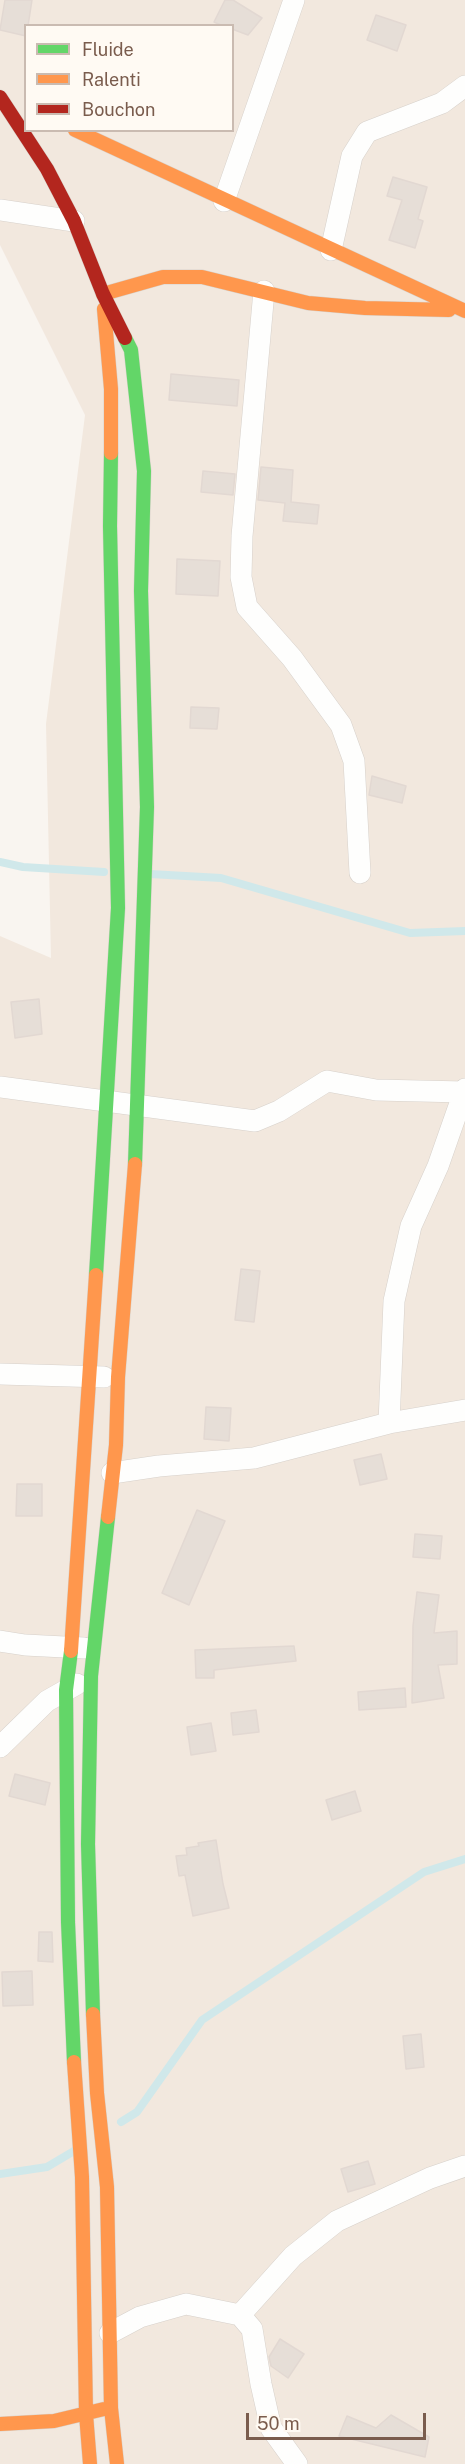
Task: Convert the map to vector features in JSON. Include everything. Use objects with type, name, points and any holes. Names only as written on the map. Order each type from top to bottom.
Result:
[{"type":"street","points":[[224,201],[294,0]]},
{"type":"street","points":[[331,250],[352,156],[367,132],[442,103],[465,86]]},
{"type":"street","points":[[0,96],[24,106]]},
{"type":"street","points":[[0,96],[47,169],[74,221],[103,294],[131,350],[144,471],[141,591],[147,807],[138,1105],[131,1235],[118,1377],[116,1445],[91,1676],[89,1936],[97,2093],[107,2187],[111,2408],[117,2464]]},
{"type":"street","points":[[442,103],[465,108]]},
{"type":"street","points":[[79,132],[224,201],[465,310]]},
{"type":"street","points":[[0,210],[74,221]]},
{"type":"street","points":[[103,294],[163,277],[202,277],[308,303],[364,308],[465,310]]},
{"type":"street","points":[[264,291],[242,536],[241,577],[247,607],[292,658],[341,725],[354,761],[360,873]]},
{"type":"street","points":[[90,2464],[86,2414],[82,2177],[76,2121],[68,1922],[66,1690],[90,1376],[118,908],[110,526],[111,389],[103,294]]},
{"type":"street","points":[[0,1087],[255,1120],[279,1111],[327,1081],[376,1090],[464,1091],[438,1166],[411,1226],[406,1247],[394,1301],[389,1423]]},
{"type":"street","points":[[0,1374],[118,1377]]},
{"type":"street","points":[[112,1473],[159,1466],[254,1458],[389,1423],[465,1410]]},
{"type":"street","points":[[0,1641],[25,1645],[94,1648]]},
{"type":"street","points":[[0,1747],[47,1701],[91,1676]]},
{"type":"street","points":[[240,2315],[293,2256],[336,2221],[430,2178],[465,2166]]},
{"type":"street","points":[[110,2333],[140,2317],[186,2304],[240,2315],[252,2329],[271,2428],[297,2464]]},
{"type":"street","points":[[0,2424],[54,2421],[111,2408]]},
{"type":"shaded area","points":[[0,0],[465,0],[465,2464],[0,2464],[0,936],[51,958],[46,724],[85,415],[0,245]]},
{"type":"building","points":[[5,0],[32,0],[28,24],[24,24],[24,36],[0,30]]},
{"type":"building","points":[[225,0],[233,0],[262,18],[248,35],[234,30],[234,24],[214,22]]},
{"type":"building","points":[[376,15],[406,25],[397,51],[367,40]]},
{"type":"building","points":[[393,177],[427,187],[418,219],[423,221],[415,248],[389,240],[402,200],[387,196]]},
{"type":"building","points":[[171,374],[239,380],[237,406],[169,400]]},
{"type":"building","points":[[261,467],[293,470],[291,502],[319,505],[317,524],[283,521],[285,503],[258,500]]},
{"type":"building","points":[[203,471],[235,474],[233,495],[201,492]]},
{"type":"building","points":[[177,559],[220,561],[218,596],[176,594]]},
{"type":"building","points":[[191,707],[219,708],[217,729],[190,728]]},
{"type":"building","points":[[372,776],[406,786],[402,803],[369,795]]},
{"type":"building","points":[[39,999],[42,1034],[15,1038],[11,1002]]},
{"type":"building","points":[[241,1269],[260,1271],[254,1322],[235,1320]]},
{"type":"building","points":[[206,1407],[231,1408],[229,1441],[204,1439]]},
{"type":"building","points":[[381,1454],[387,1479],[360,1485],[354,1460]]},
{"type":"building","points":[[17,1484],[42,1484],[42,1516],[16,1516]]},
{"type":"building","points":[[197,1510],[225,1521],[189,1605],[162,1593]]},
{"type":"building","points":[[415,1534],[442,1536],[440,1559],[413,1557]]},
{"type":"building","points":[[417,1592],[439,1595],[434,1633],[457,1631],[457,1664],[438,1665],[444,1698],[412,1703],[413,1626]]},
{"type":"building","points":[[294,1646],[296,1661],[214,1670],[214,1678],[196,1678],[195,1650]]},
{"type":"building","points":[[405,1688],[406,1707],[359,1710],[358,1692]]},
{"type":"building","points":[[256,1710],[259,1732],[233,1735],[231,1713]]},
{"type":"building","points":[[211,1723],[216,1751],[191,1755],[187,1727]]},
{"type":"building","points":[[15,1774],[50,1783],[45,1805],[9,1796]]},
{"type":"building","points":[[355,1791],[361,1811],[332,1820],[326,1800]]},
{"type":"building","points":[[216,1840],[229,1908],[193,1916],[185,1875],[179,1876],[176,1856],[187,1855],[186,1848],[199,1846],[198,1843]]},
{"type":"building","points":[[39,1932],[52,1932],[53,1962],[38,1961]]},
{"type":"building","points":[[32,1971],[33,2005],[3,2006],[2,1972]]},
{"type":"building","points":[[421,2034],[424,2067],[406,2069],[403,2036]]},
{"type":"building","points":[[368,2161],[375,2184],[348,2192],[341,2169]]},
{"type":"building","points":[[280,2339],[304,2354],[288,2378],[271,2366],[269,2357]]},
{"type":"building","points":[[391,2415],[429,2437],[425,2457],[339,2436],[347,2416],[376,2428]]},
{"type":"waterway","points":[[0,862],[23,867],[104,872]]},
{"type":"waterway","points":[[150,874],[221,878],[410,933],[465,931]]},
{"type":"waterway","points":[[121,2122],[137,2112],[202,2020],[424,1872],[465,1859]]},
{"type":"waterway","points":[[0,2174],[47,2167],[74,2151]]},
{"type":"traffic: fast","points":[[125,338],[131,350],[144,471],[141,591],[147,807],[135,1164]]},
{"type":"traffic: fast","points":[[96,1275],[118,908],[110,526],[111,453]]},
{"type":"traffic: fast","points":[[93,2014],[88,1844],[91,1676],[108,1517]]},
{"type":"traffic: fast","points":[[71,1651],[66,1690],[68,1922],[74,2062]]},
{"type":"traffic: slow","points":[[79,132],[465,311]]},
{"type":"traffic: slow","points":[[103,294],[163,277],[202,277],[308,303],[365,308],[449,310]]},
{"type":"traffic: slow","points":[[104,309],[111,389],[111,453]]},
{"type":"traffic: slow","points":[[108,1517],[116,1445],[118,1377],[135,1164]]},
{"type":"traffic: slow","points":[[71,1651],[96,1275]]},
{"type":"traffic: slow","points":[[93,2014],[97,2093],[107,2187],[111,2408],[117,2464]]},
{"type":"traffic: slow","points":[[74,2062],[82,2177],[86,2414],[90,2464]]},
{"type":"traffic: slow","points":[[0,2424],[54,2421],[104,2409]]},
{"type":"traffic: jam","points":[[0,97],[47,169],[74,221],[103,294],[125,338]]}]
